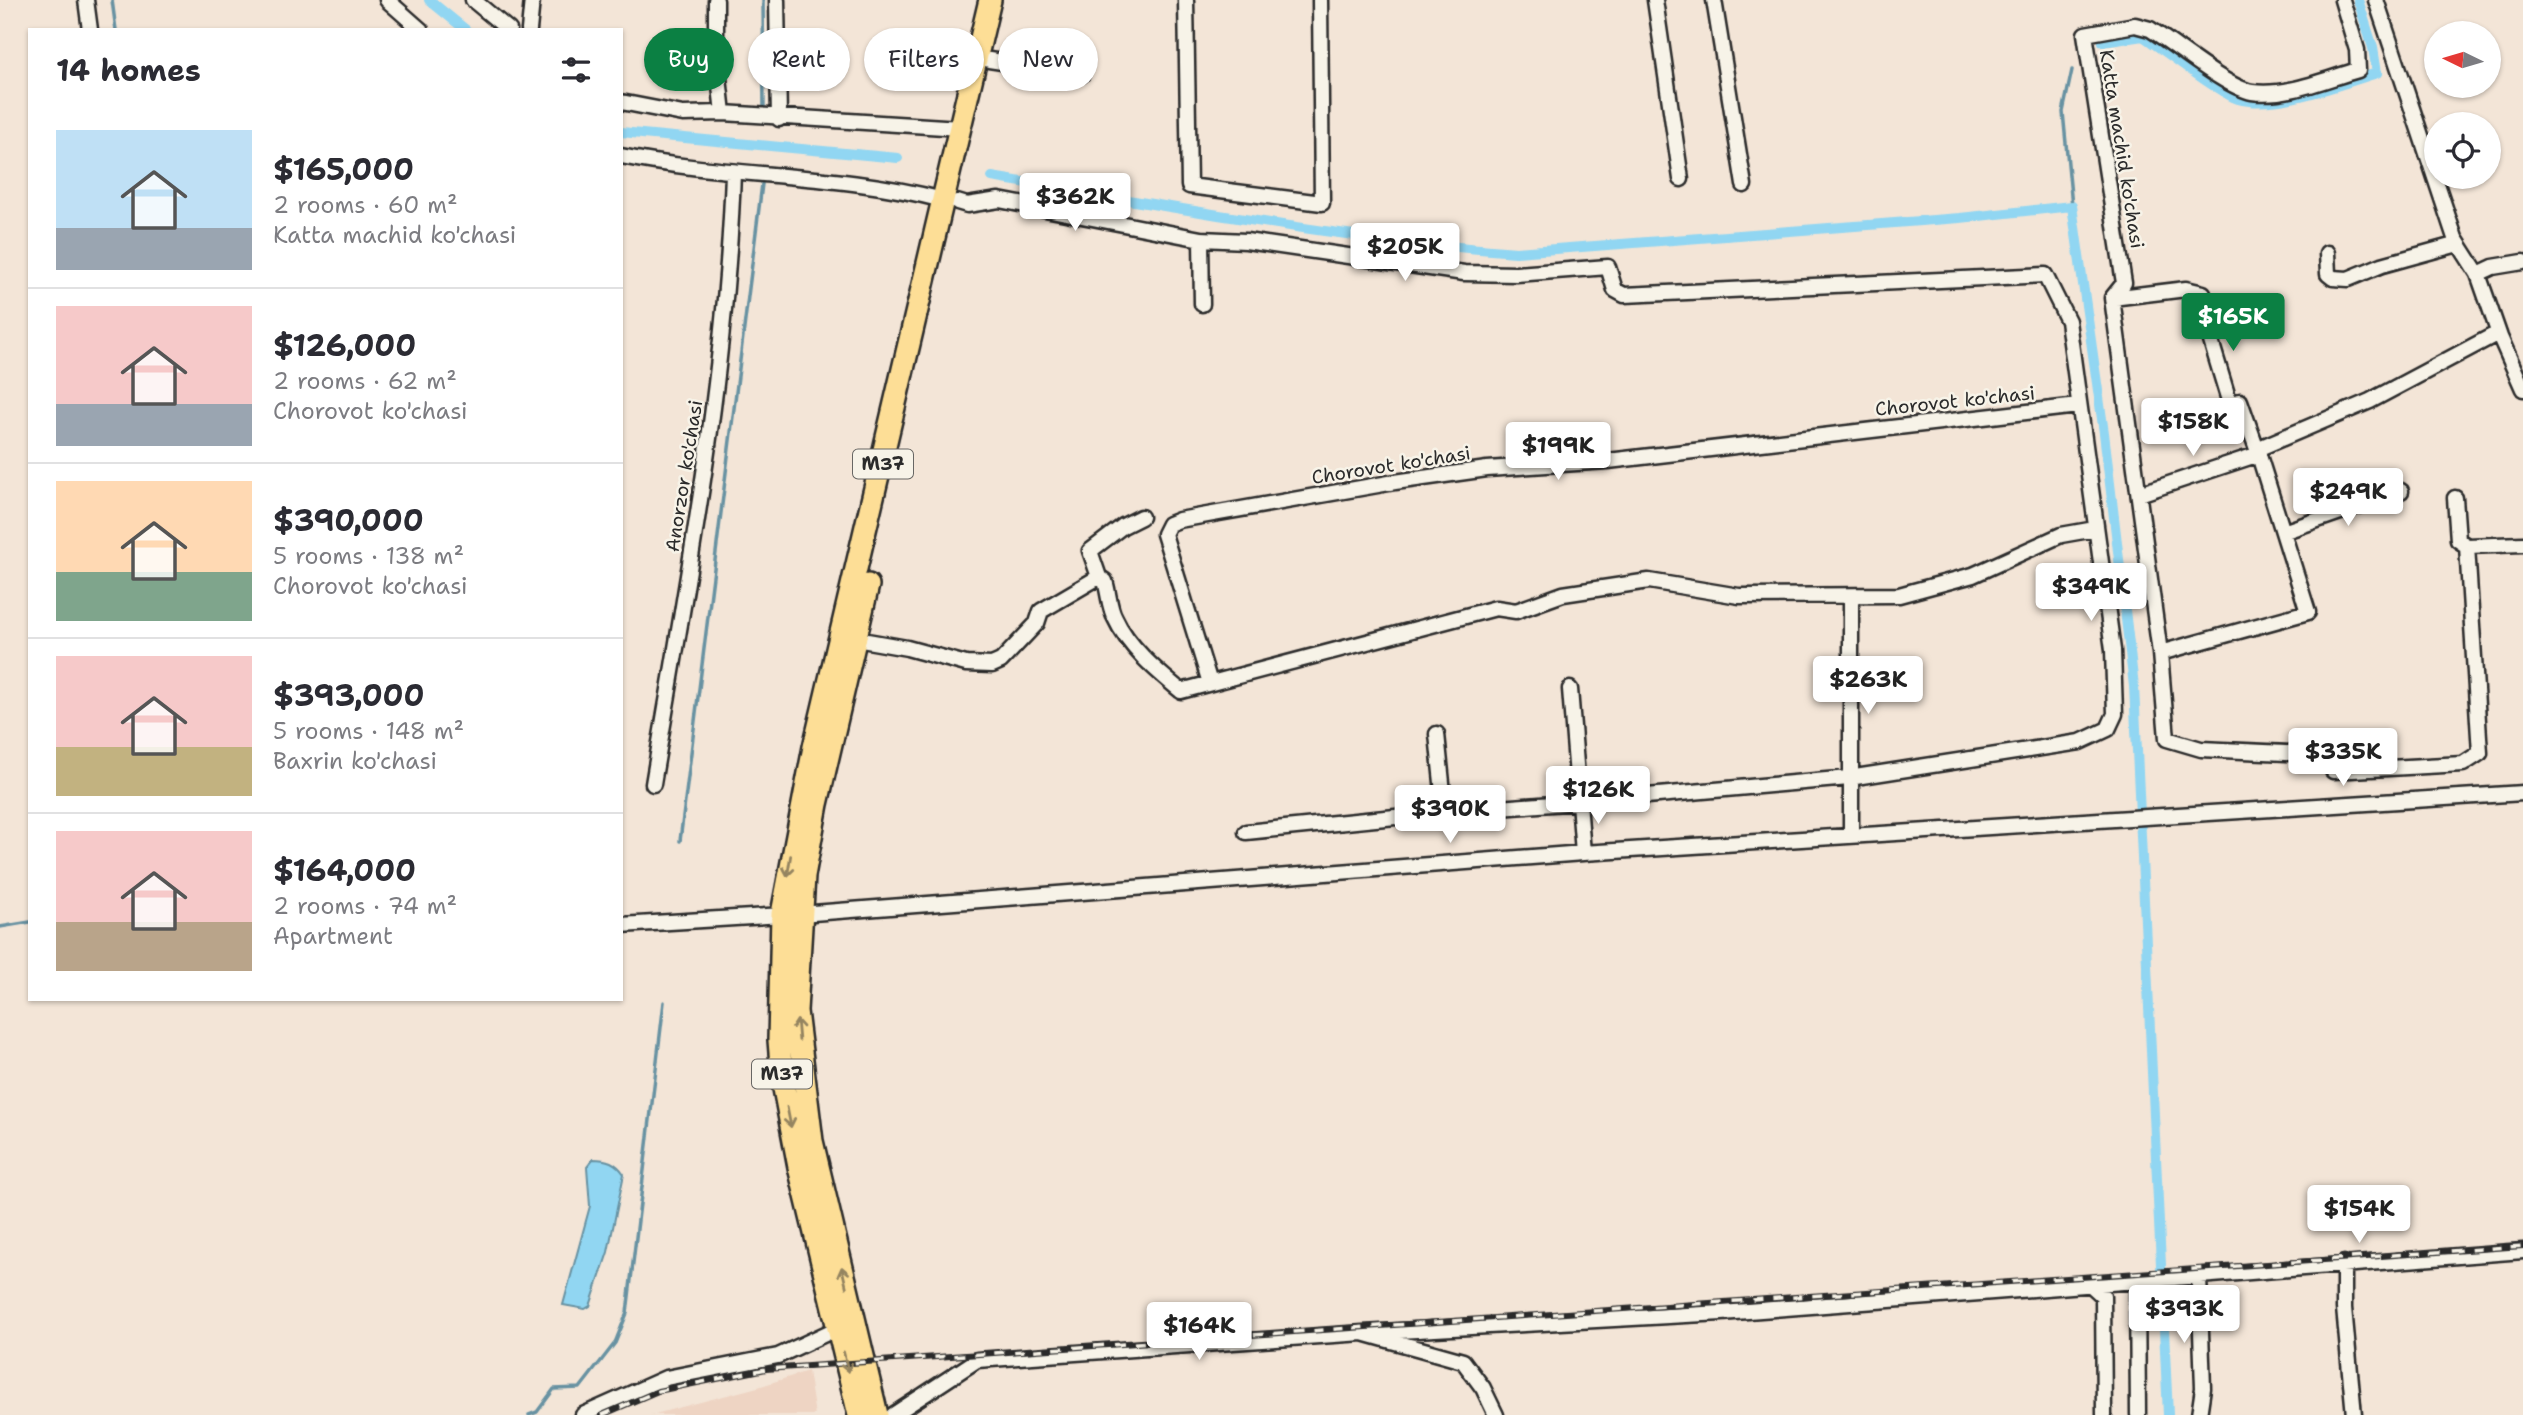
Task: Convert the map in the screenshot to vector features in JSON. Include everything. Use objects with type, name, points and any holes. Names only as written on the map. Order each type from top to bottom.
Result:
[{"type":"highway","name":"M37","points":[[966,129],[989,60],[990,1]]},
{"type":"highway","name":"M37","points":[[877,1415],[812,1141],[801,1070],[791,914],[856,639],[966,129],[990,1]]},
{"type":"highway","name":"M37","points":[[859,1415],[799,1167],[782,1078],[779,1040],[791,914],[814,747],[950,201]]},
{"type":"street","points":[[86,0],[90,28]]},
{"type":"street","points":[[387,0],[419,28]]},
{"type":"street","points":[[472,0],[507,28]]},
{"type":"street","points":[[530,28],[532,0]]},
{"type":"street","points":[[716,0],[716,51],[723,113]]},
{"type":"street","points":[[778,0],[779,119]]},
{"type":"street","points":[[1186,0],[1189,186],[1322,203],[1321,0]]},
{"type":"street","points":[[1655,0],[1681,179]]},
{"type":"street","points":[[1714,0],[1744,185]]},
{"type":"street","name":"Katta machid ko'chasi","points":[[2342,0],[2357,50],[2358,70],[2276,92],[2250,92],[2228,81],[2150,29],[2135,26],[2085,34],[2124,283],[2112,298],[2160,653],[2167,739],[2202,749],[2331,755],[2333,771],[2463,764],[2480,753],[2467,545],[2458,540],[2455,498]]},
{"type":"street","points":[[2376,0],[2458,244],[2478,274],[2498,333],[2523,389]]},
{"type":"street","points":[[989,60],[998,61]]},
{"type":"street","points":[[623,102],[683,114],[723,113],[883,126],[934,125],[966,129]]},
{"type":"street","points":[[623,156],[733,173],[832,178],[906,190],[967,205],[999,200],[1201,239],[1246,241],[1464,273],[1516,274],[1608,267],[1615,290],[1632,296],[2045,275],[2067,321],[2113,650],[2115,714],[2108,729],[2080,742],[1849,778],[1445,812],[1246,832]]},
{"type":"street","name":"Anorzor ko'chasi","points":[[653,784],[721,363],[730,260],[733,173]]},
{"type":"street","points":[[1201,239],[1202,304]]},
{"type":"street","points":[[2327,253],[2328,274],[2333,278],[2347,279],[2382,265],[2458,244]]},
{"type":"street","points":[[2478,274],[2493,267],[2523,262]]},
{"type":"street","points":[[2112,298],[2186,289],[2203,293],[2211,341],[2230,404],[2241,401],[2308,612],[2160,653]]},
{"type":"street","points":[[2138,494],[2258,452],[2370,401],[2498,333]]},
{"type":"street","name":"Chorovot ko'chasi","points":[[1210,682],[1164,534],[1169,524],[1179,520],[1461,473],[1608,461],[2078,405]]},
{"type":"street","points":[[2283,532],[2401,491]]},
{"type":"street","points":[[1141,517],[1123,526],[1090,551],[1099,577],[1105,581],[1113,615],[1119,627],[1153,667],[1181,691],[1496,608],[1516,611],[1563,594],[1595,587],[1648,580],[1739,596],[1899,595],[1973,575],[2062,535],[2095,529]]},
{"type":"street","points":[[2467,545],[2523,544]]},
{"type":"street","points":[[856,639],[907,648],[966,664],[992,665],[1001,660],[1037,623],[1041,611],[1099,577]]},
{"type":"street","points":[[1851,596],[1851,836]]},
{"type":"street","points":[[1570,689],[1583,853]]},
{"type":"street","points":[[1437,734],[1445,812]]},
{"type":"street","points":[[623,925],[1583,853],[2523,793]]},
{"type":"street","points":[[893,1415],[977,1360],[1363,1333],[1721,1313],[2523,1251]]},
{"type":"street","points":[[2344,1264],[2344,1308],[2354,1415]]},
{"type":"street","points":[[2199,1276],[2203,1388],[2199,1415]]},
{"type":"street","points":[[2137,1282],[2138,1415]]},
{"type":"street","points":[[2092,1286],[2103,1296],[2104,1415]]},
{"type":"street","points":[[583,1415],[666,1378],[778,1356],[838,1328]]},
{"type":"street","points":[[1363,1333],[1464,1361],[1483,1388],[1496,1415]]},
{"type":"shaded area","points":[[808,1371],[815,1415],[651,1415],[758,1387]]},
{"type":"water","points":[[593,1159],[611,1162],[624,1174],[608,1252],[590,1306],[585,1309],[563,1305],[590,1206],[587,1167]]},
{"type":"waterway","points":[[112,0],[116,28]]},
{"type":"waterway","points":[[429,0],[464,28]]},
{"type":"waterway","points":[[763,0],[764,108]]},
{"type":"waterway","points":[[2103,42],[2143,36],[2205,80],[2238,99],[2289,99],[2377,73],[2373,48],[2358,0]]},
{"type":"waterway","points":[[2072,70],[2063,112],[2072,206]]},
{"type":"waterway","points":[[623,132],[898,158]]},
{"type":"waterway","points":[[992,177],[1319,230],[1516,252],[1960,218],[2072,206],[2104,433],[2134,686],[2168,1415]]},
{"type":"waterway","points":[[680,841],[762,184]]},
{"type":"waterway","points":[[0,927],[28,922]]},
{"type":"waterway","points":[[529,1415],[537,1412],[554,1389],[580,1388],[615,1343],[627,1313],[664,1002]]},
{"type":"railway","points":[[602,1415],[658,1391],[766,1369],[2523,1246]]}]
